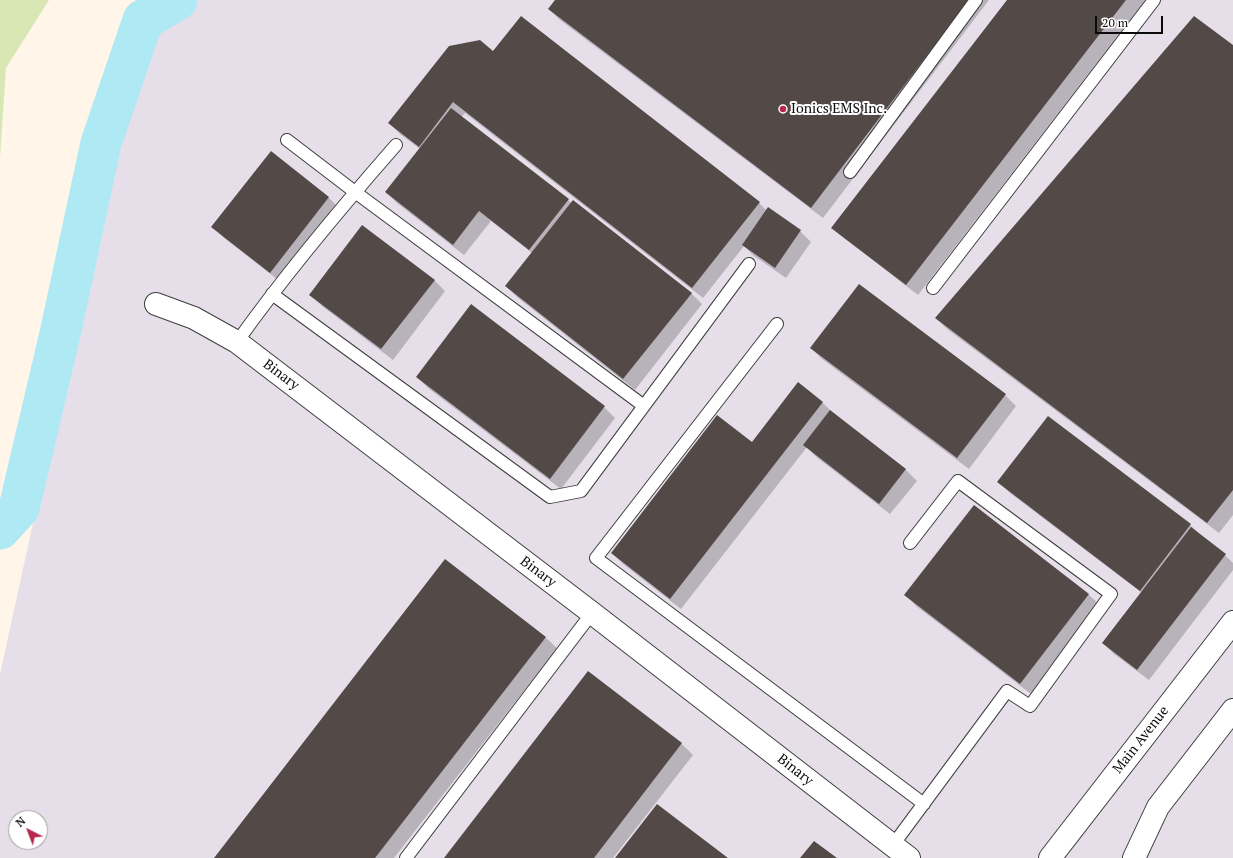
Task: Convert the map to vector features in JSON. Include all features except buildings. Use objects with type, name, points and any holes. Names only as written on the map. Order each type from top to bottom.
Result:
[{"type":"street","name":"Binary","points":[[156,304],[194,318],[237,342],[592,613],[901,852]]},
{"type":"street","name":"Main Avenue","points":[[1050,858],[1233,622]]},
{"type":"street","points":[[1134,858],[1158,808],[1233,710]]},
{"type":"lane","points":[[850,172],[976,0]]},
{"type":"lane","points":[[933,288],[1154,0]]},
{"type":"lane","points":[[287,140],[644,406]]},
{"type":"lane","points":[[237,342],[272,294],[355,192],[396,145]]},
{"type":"lane","points":[[272,294],[550,497],[581,491],[749,264]]},
{"type":"lane","points":[[777,324],[596,558],[924,804]]},
{"type":"lane","points":[[901,852],[924,804],[1007,691],[1030,706],[1111,594],[958,481],[910,544]]},
{"type":"lane","points":[[406,858],[592,613]]},
{"type":"shaded area","points":[[177,0],[1233,0],[1233,858],[0,858],[0,674],[143,20]]},
{"type":"green space","points":[[0,0],[49,0],[6,68],[0,158]]},
{"type":"waterway","points":[[0,529],[19,508],[60,334],[101,143],[143,20],[177,0]]},
{"type":"place","name":"Ionics EMS Inc.","points":[[783,109]]}]
